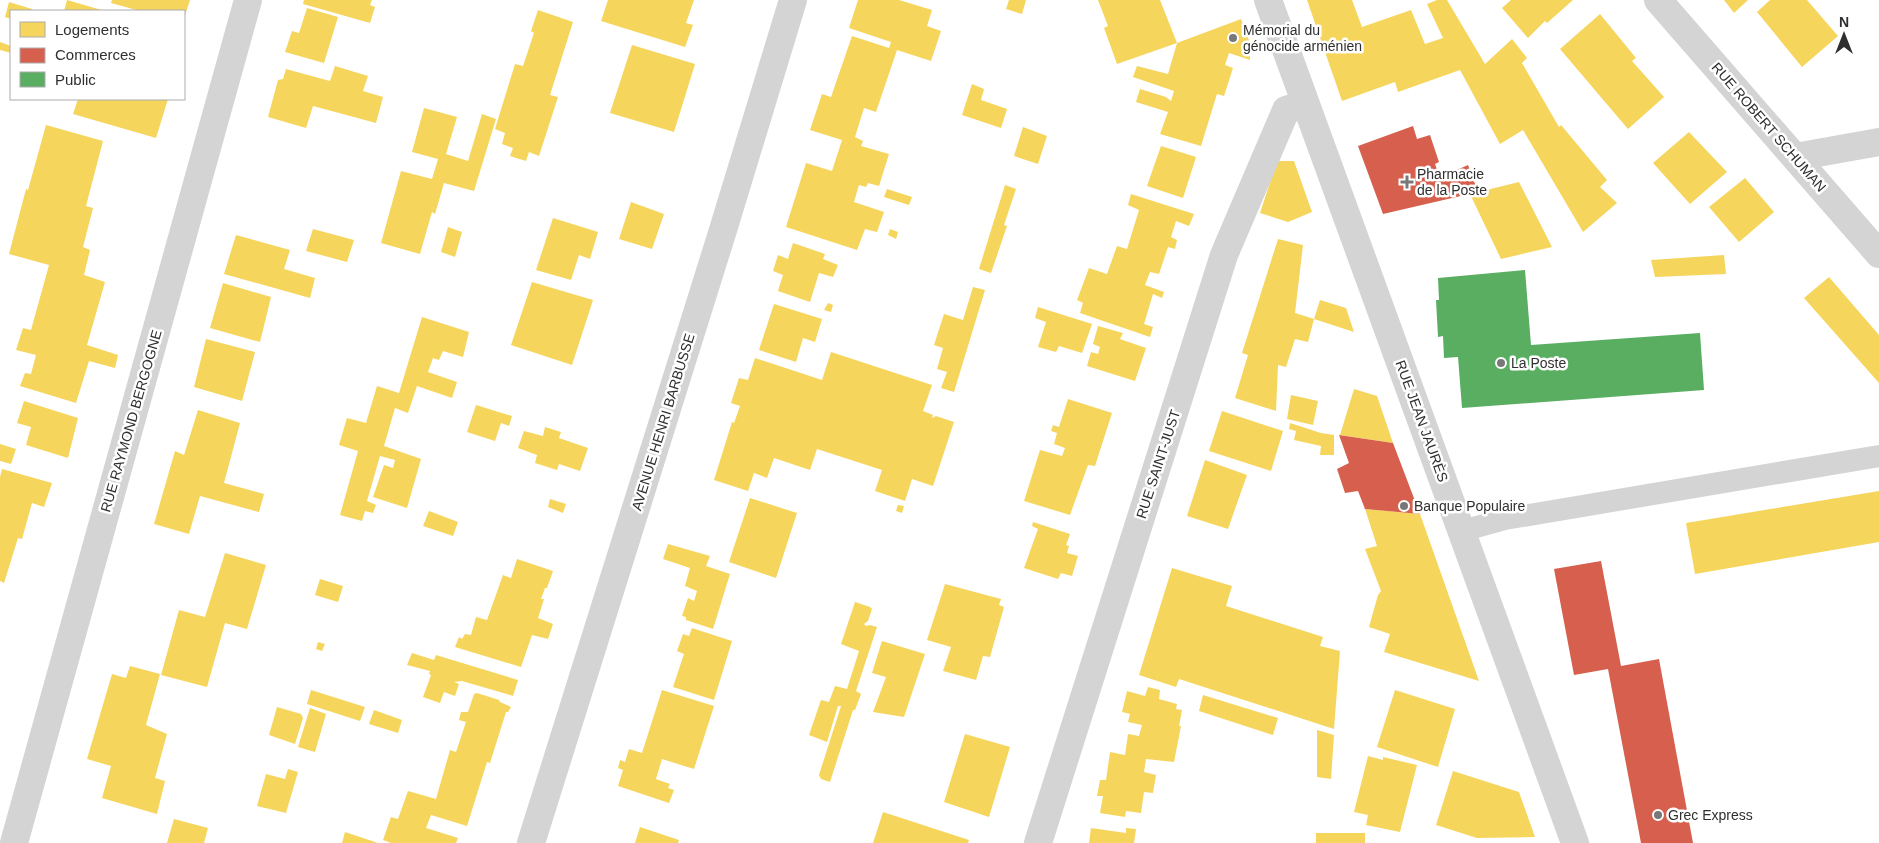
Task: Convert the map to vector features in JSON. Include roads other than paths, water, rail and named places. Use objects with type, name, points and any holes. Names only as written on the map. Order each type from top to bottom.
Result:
[{"type":"street","name":"RUE RAYMOND BERGOGNE","points":[[14,843],[248,0]]},
{"type":"street","name":"AVENUE HENRI BARBUSSE","points":[[532,843],[793,0]]},
{"type":"street","name":"RUE JEAN JAURÈS","points":[[1268,0],[1575,843]]},
{"type":"street","name":"RUE ROBERT SCHUMAN","points":[[1658,0],[1879,254]]},
{"type":"street","name":"RUE SAINT-JUST","points":[[1038,843],[1224,255],[1273,136],[1286,110],[1306,104]]},
{"type":"street","points":[[1795,157],[1879,142]]},
{"type":"lane","points":[[1462,531],[1505,519],[1879,456]]},
{"type":"place","name":"Mémorial du génocide arménien","points":[[1233,38]]},
{"type":"place","name":"Pharmacie de la Poste","points":[[1407,182]]},
{"type":"place","name":"La Poste","points":[[1501,363]]},
{"type":"place","name":"Banque Populaire","points":[[1404,506]]},
{"type":"place","name":"Grec Express","points":[[1658,815]]}]
